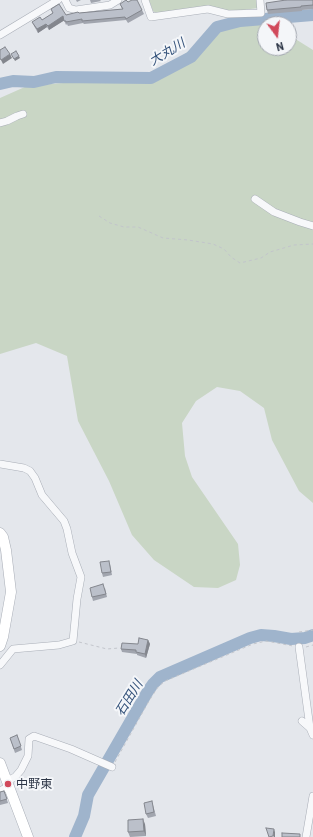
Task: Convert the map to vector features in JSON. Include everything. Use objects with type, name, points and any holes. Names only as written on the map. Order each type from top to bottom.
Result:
[{"type":"main road","points":[[0,532],[3,537],[6,550],[11,592],[0,646]]},
{"type":"main road","points":[[0,763],[28,837]]},
{"type":"street","points":[[0,35],[58,0]]},
{"type":"street","points":[[65,0],[69,8],[76,10],[118,0]]},
{"type":"street","points":[[145,0],[151,17],[208,9],[228,14],[261,13],[260,0]]},
{"type":"street","points":[[0,123],[24,114]]},
{"type":"street","points":[[255,199],[274,212],[313,226]]},
{"type":"street","points":[[0,464],[24,468],[30,471],[35,478],[42,495],[64,521],[72,553],[82,577],[77,599],[73,642],[59,645],[13,649],[0,665]]},
{"type":"street","points":[[299,647],[311,732]]},
{"type":"street","points":[[302,721],[311,732]]},
{"type":"street","points":[[0,791],[21,770],[28,756],[29,739],[34,736],[71,749],[112,767]]},
{"type":"street","points":[[306,837],[313,796]]},
{"type":"path","points":[[100,216],[110,223],[124,227],[138,227],[163,238],[213,244],[224,249],[231,257],[240,263],[261,258],[270,252],[294,245],[313,244]]},
{"type":"path","points":[[299,632],[313,630]]},
{"type":"path","points":[[112,767],[149,701],[158,687],[165,681],[253,644],[266,641],[299,647]]},
{"type":"path","points":[[73,642],[82,642],[107,649],[119,648]]},
{"type":"green space","points":[[149,0],[257,0],[258,8],[228,12],[212,6],[156,13],[153,11]]},
{"type":"green space","points":[[237,15],[257,23],[257,56],[297,56],[297,40],[313,50],[313,503],[299,491],[272,440],[264,408],[240,391],[217,387],[196,401],[182,423],[185,456],[192,477],[238,544],[240,565],[236,580],[218,588],[194,587],[154,560],[132,535],[109,481],[78,421],[67,356],[36,343],[0,354],[0,98],[27,86],[142,75],[170,65]]},
{"type":"building","points":[[126,0],[128,2],[137,0],[142,10],[126,19],[125,17],[82,21],[82,19],[66,22],[64,21],[63,16],[48,26],[46,24],[37,29],[32,22],[40,17],[42,20],[53,13],[51,9],[59,4],[66,15],[78,12],[123,9],[120,4]]},
{"type":"building","points":[[286,0],[313,0],[313,5],[267,10],[266,3]]},
{"type":"building","points":[[5,47],[10,54],[1,60],[0,50]]},
{"type":"building","points":[[16,51],[19,56],[14,59],[11,54]]},
{"type":"building","points":[[109,561],[111,572],[102,573],[100,562]]},
{"type":"building","points":[[103,584],[106,594],[92,597],[90,588]]},
{"type":"building","points":[[139,638],[148,640],[145,654],[136,652],[136,650],[121,649],[122,643],[138,644]]},
{"type":"building","points":[[17,735],[21,746],[14,749],[10,738]]},
{"type":"building","points":[[4,791],[7,799],[0,801],[0,792]]},
{"type":"building","points":[[152,801],[154,812],[146,814],[144,803]]},
{"type":"building","points":[[143,819],[144,831],[128,832],[128,820]]},
{"type":"building","points":[[266,828],[274,829],[273,836],[269,837]]},
{"type":"building","points":[[282,833],[300,834],[300,837],[282,837]]},
{"type":"waterway","name":"大丸川","points":[[0,84],[13,81],[34,82],[56,77],[151,78],[191,57],[217,27],[240,21],[313,15]]},
{"type":"waterway","name":"石田川","points":[[75,837],[84,816],[88,795],[148,691],[160,677],[250,638],[261,635],[291,639],[305,638],[313,635]]},
{"type":"place","name":"中野東","points":[[8,784]]}]
